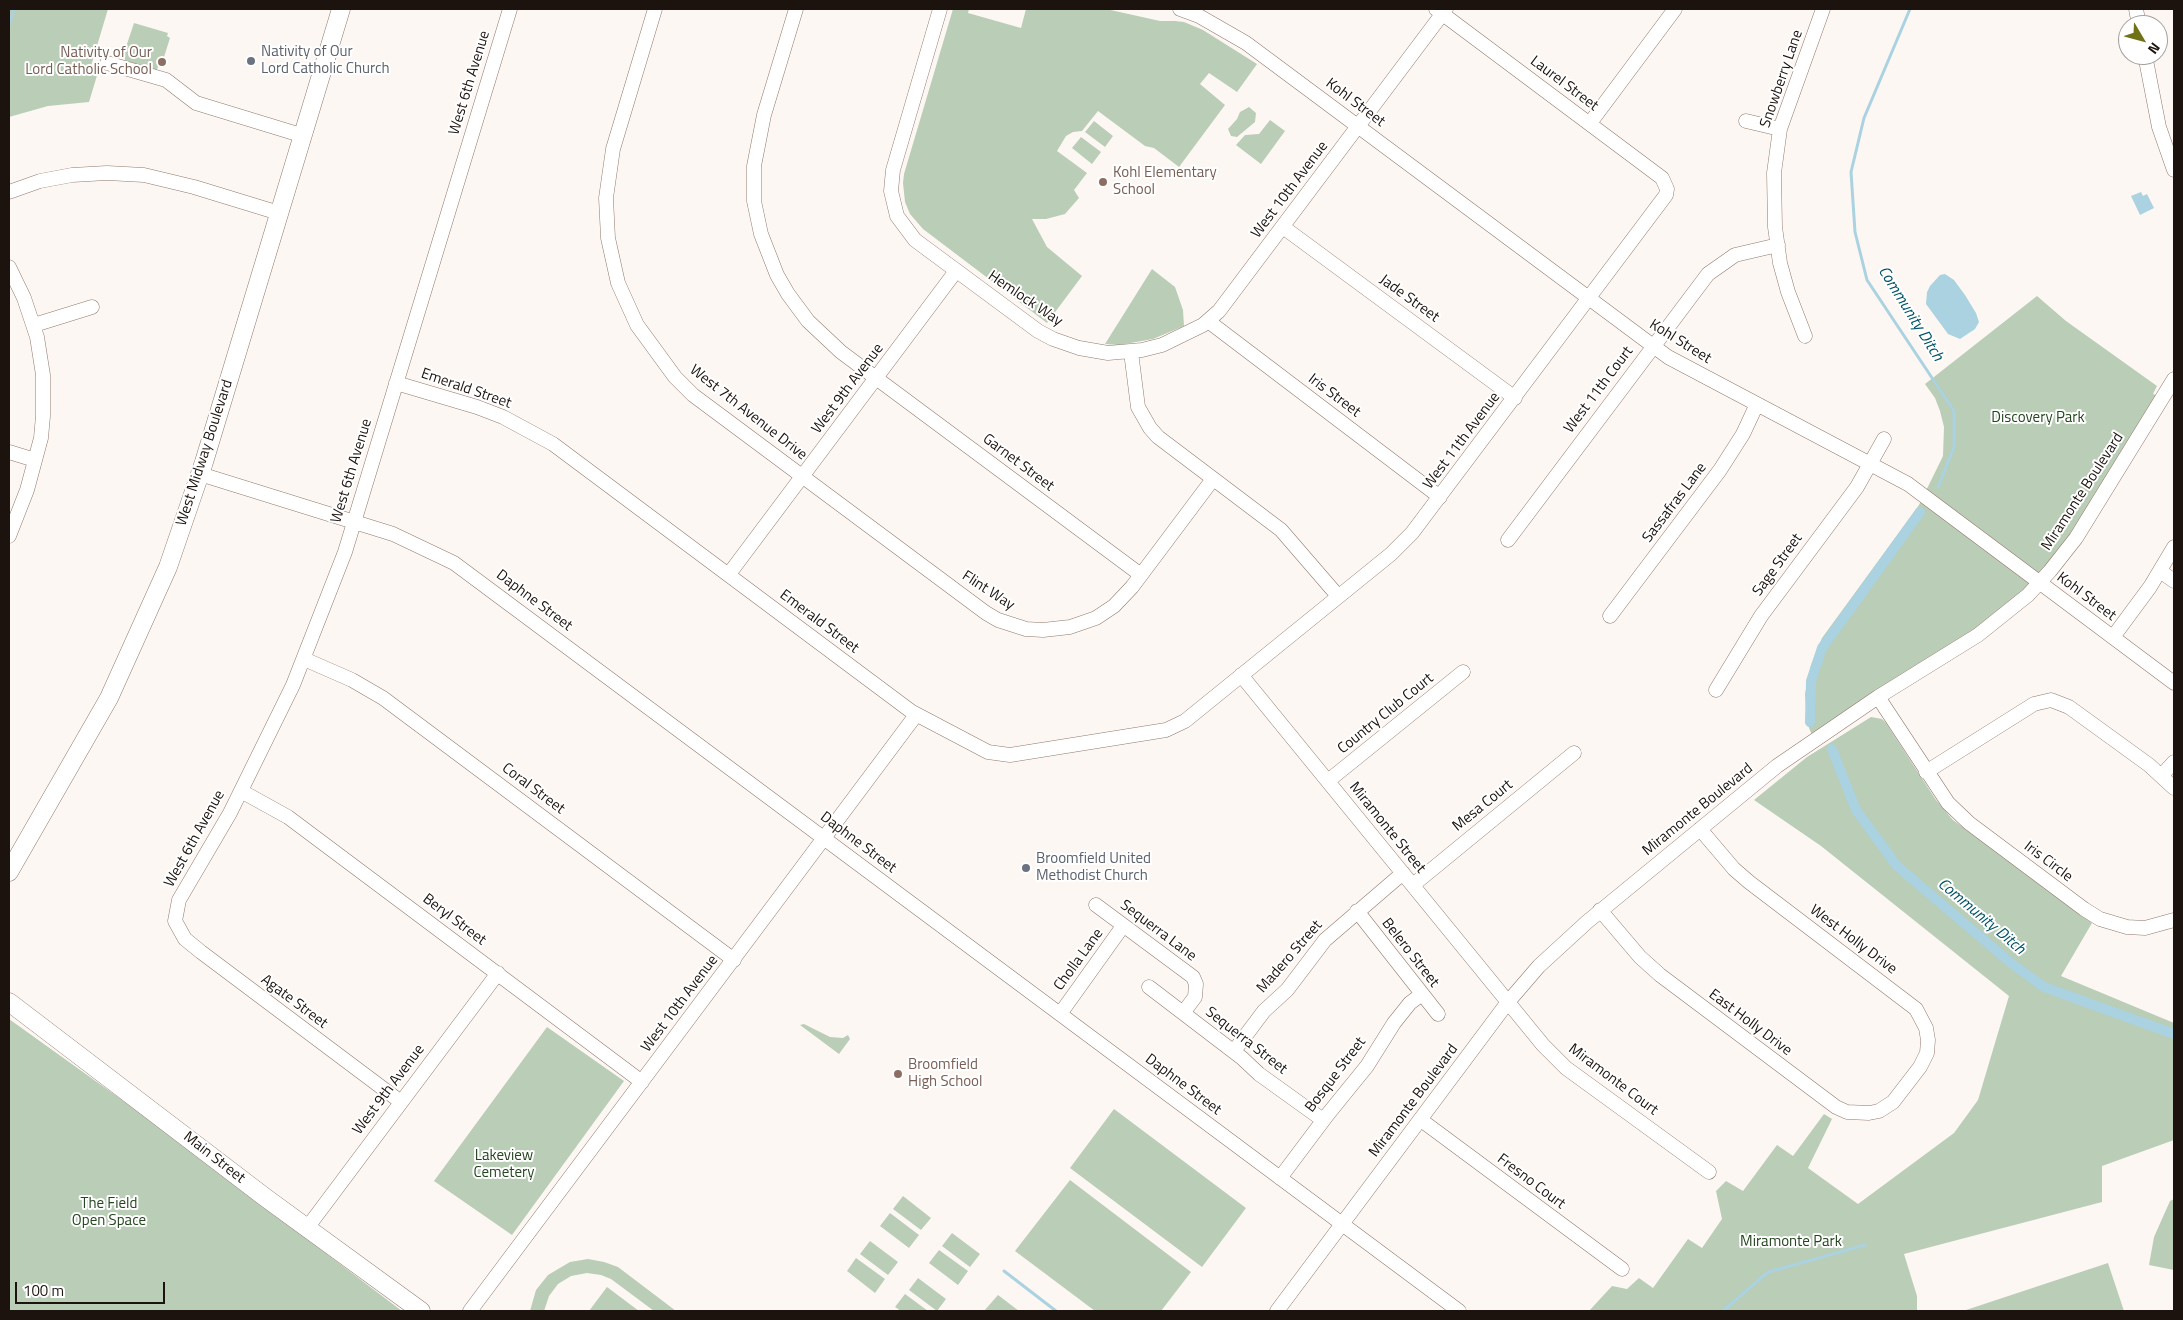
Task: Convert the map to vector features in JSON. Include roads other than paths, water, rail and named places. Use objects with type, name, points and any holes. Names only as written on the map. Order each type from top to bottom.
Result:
[{"type":"main road","name":"West Midway Boulevard","points":[[9,872],[92,730],[125,667],[168,567],[200,474],[304,136],[340,9]]},
{"type":"main road","name":"Main Street","points":[[9,1002],[307,1228],[421,1311]]},
{"type":"street","name":"West 6th Avenue","points":[[175,922],[180,900],[266,742],[304,659],[345,552],[510,9]]},
{"type":"street","name":"West 7th Avenue Drive","points":[[654,9],[613,148],[609,169],[606,214],[612,261],[618,283],[637,326],[675,377],[693,395],[803,476]]},
{"type":"street","name":"Garnet Street","points":[[796,9],[758,138],[754,166],[754,202],[757,218],[768,254],[788,294],[820,333],[876,378],[1141,575]]},
{"type":"street","name":"Hemlock Way","points":[[940,9],[895,160],[891,192],[897,216],[909,234],[1022,320],[1053,339],[1096,352],[1131,352]]},
{"type":"street","name":"Kohl Street","points":[[1180,9],[1200,16],[1246,42],[1668,357],[1870,462],[1922,494],[2174,683]]},
{"type":"street","points":[[1590,123],[1675,9]]},
{"type":"street","name":"Snowberry Lane","points":[[1805,336],[1784,277],[1778,245],[1774,186],[1780,130],[1823,9]]},
{"type":"street","name":"West 10th Avenue","points":[[1131,352],[1162,344],[1208,321],[1219,311],[1358,126],[1441,10]]},
{"type":"street","name":"Laurel Street","points":[[1441,10],[1662,178],[1667,188]]},
{"type":"street","points":[[107,64],[166,80],[196,103],[304,136]]},
{"type":"street","points":[[2147,65],[2159,128],[2174,170]]},
{"type":"street","points":[[1746,121],[1780,130]]},
{"type":"street","points":[[9,192],[40,182],[72,175],[107,173],[144,175],[194,187],[279,213]]},
{"type":"street","name":"West 11th Avenue","points":[[1241,675],[1404,541],[1440,497],[1664,200],[1667,188]]},
{"type":"street","name":"Jade Street","points":[[1283,227],[1515,398]]},
{"type":"street","name":"West 11th Court","points":[[1508,540],[1695,290],[1716,266],[1745,251],[1778,245]]},
{"type":"street","points":[[9,267],[24,298],[34,325],[43,375],[43,416],[35,460],[27,490],[9,536]]},
{"type":"street","name":"West 9th Avenue","points":[[729,574],[956,271]]},
{"type":"street","points":[[34,325],[92,307]]},
{"type":"street","name":"Iris Street","points":[[1208,321],[1440,497]]},
{"type":"street","points":[[1131,352],[1138,406],[1144,420],[1158,437],[1281,530],[1338,596]]},
{"type":"street","name":"Miramonte Boulevard","points":[[1278,1311],[1508,1002],[1558,947],[1600,910],[1776,766],[1878,698],[1978,635],[1997,621],[2039,583],[2064,555],[2085,525],[2174,379]]},
{"type":"street","name":"Emerald Street","points":[[396,383],[477,407],[532,432],[588,468],[916,715],[988,752],[1010,755],[1166,730],[1185,721],[1241,675]]},
{"type":"street","name":"Sassafras Lane","points":[[1610,616],[1720,470],[1743,434],[1757,404]]},
{"type":"street","name":"Sage Street","points":[[1716,690],[1761,616],[1857,487],[1884,439]]},
{"type":"street","points":[[9,452],[35,460]]},
{"type":"street","name":"Daphne Street","points":[[200,474],[394,534],[430,550],[474,576],[1459,1311]]},
{"type":"street","name":"Flint Way","points":[[803,476],[986,613],[1012,626],[1043,630],[1070,628],[1084,623],[1114,606],[1141,575],[1213,479]]},
{"type":"street","points":[[2113,637],[2160,571],[2174,547]]},
{"type":"street","points":[[2160,571],[2174,581]]},
{"type":"street","name":"Coral Street","points":[[304,659],[352,680],[383,698],[734,960]]},
{"type":"street","name":"Country Club Court","points":[[1328,781],[1463,672]]},
{"type":"street","name":"Miramonte Street","points":[[1241,675],[1508,1002]]},
{"type":"street","points":[[1926,772],[2051,694],[2161,776],[2174,788]]},
{"type":"street","name":"Iris Circle","points":[[1878,698],[1948,803],[1969,823],[2100,919],[2115,925],[2138,928],[2174,920]]},
{"type":"street","name":"West 10th Avenue","points":[[470,1311],[916,715]]},
{"type":"street","name":"Mesa Court","points":[[1413,885],[1574,753]]},
{"type":"street","points":[[2161,776],[2174,762]]},
{"type":"street","name":"Beryl Street","points":[[241,791],[288,817],[642,1082]]},
{"type":"street","name":"West Holly Drive","points":[[1700,829],[1734,869],[1749,882],[1916,1009],[1926,1028],[1926,1052],[1920,1067],[1899,1096]]},
{"type":"street","name":"Madero Street","points":[[1234,1051],[1264,1011],[1287,990],[1325,940],[1404,873]]},
{"type":"street","name":"Sequerra Lane","points":[[1096,905],[1193,977],[1196,984],[1195,997],[1183,1013]]},
{"type":"street","name":"East Holly Drive","points":[[1600,910],[1640,957],[1660,976],[1836,1107],[1847,1112],[1868,1113],[1888,1106],[1899,1096]]},
{"type":"street","name":"Belero Street","points":[[1357,911],[1438,1014]]},
{"type":"street","name":"Agate Street","points":[[175,922],[185,939],[201,952],[401,1102]]},
{"type":"street","name":"Cholla Lane","points":[[1060,1014],[1124,926]]},
{"type":"street","name":"West 9th Avenue","points":[[307,1228],[498,973]]},
{"type":"street","name":"Sequerra Street","points":[[1149,987],[1234,1051],[1259,1074],[1323,1120]]},
{"type":"street","name":"Bosque Street","points":[[1280,1178],[1323,1120],[1367,1066],[1394,1022],[1410,1003],[1422,994]]},
{"type":"street","name":"Miramonte Court","points":[[1508,1002],[1543,1045],[1566,1068],[1709,1172]]},
{"type":"street","name":"Fresno Court","points":[[1421,1120],[1622,1270]]},
{"type":"water","points":[[2141,192],[2143,196],[2147,194],[2154,208],[2140,215],[2131,196]]},
{"type":"water","points":[[1945,274],[1954,280],[1965,295],[1979,322],[1975,329],[1960,339],[1948,334],[1926,304],[1927,292],[1930,286],[1940,275]]},
{"type":"waterway","points":[[9,25],[14,9]]},
{"type":"waterway","name":"Community Ditch","points":[[1910,9],[1864,118],[1851,172],[1855,232],[1867,280],[1954,411],[1954,447],[1938,487]]},
{"type":"waterway","name":"Community Ditch","points":[[1810,722],[1811,681],[1822,648],[1920,512]]},
{"type":"waterway","name":"Community Ditch","points":[[1832,749],[1856,810],[1897,866],[2011,963],[2044,987],[2174,1034]]},
{"type":"waterway","points":[[1723,1311],[1768,1272],[1865,1245]]},
{"type":"waterway","points":[[1004,1271],[1056,1311]]},
{"type":"place","name":"Nativity of Our Lord Catholic Church","points":[[251,61]]},
{"type":"place","name":"Nativity of Our Lord Catholic School","points":[[162,62]]},
{"type":"place","name":"Kohl Elementary School","points":[[1103,182]]},
{"type":"place","name":"Broomfield United Methodist Church","points":[[1026,868]]},
{"type":"place","name":"Broomfield High School","points":[[898,1074]]},
{"type":"park label","name":"Discovery Park","points":[[2038,418]]},
{"type":"park label","name":"Lakeview Cemetery","points":[[504,1164]]},
{"type":"park label","name":"The Field Open Space","points":[[109,1212]]},
{"type":"park label","name":"Miramonte Park","points":[[1791,1242]]}]
